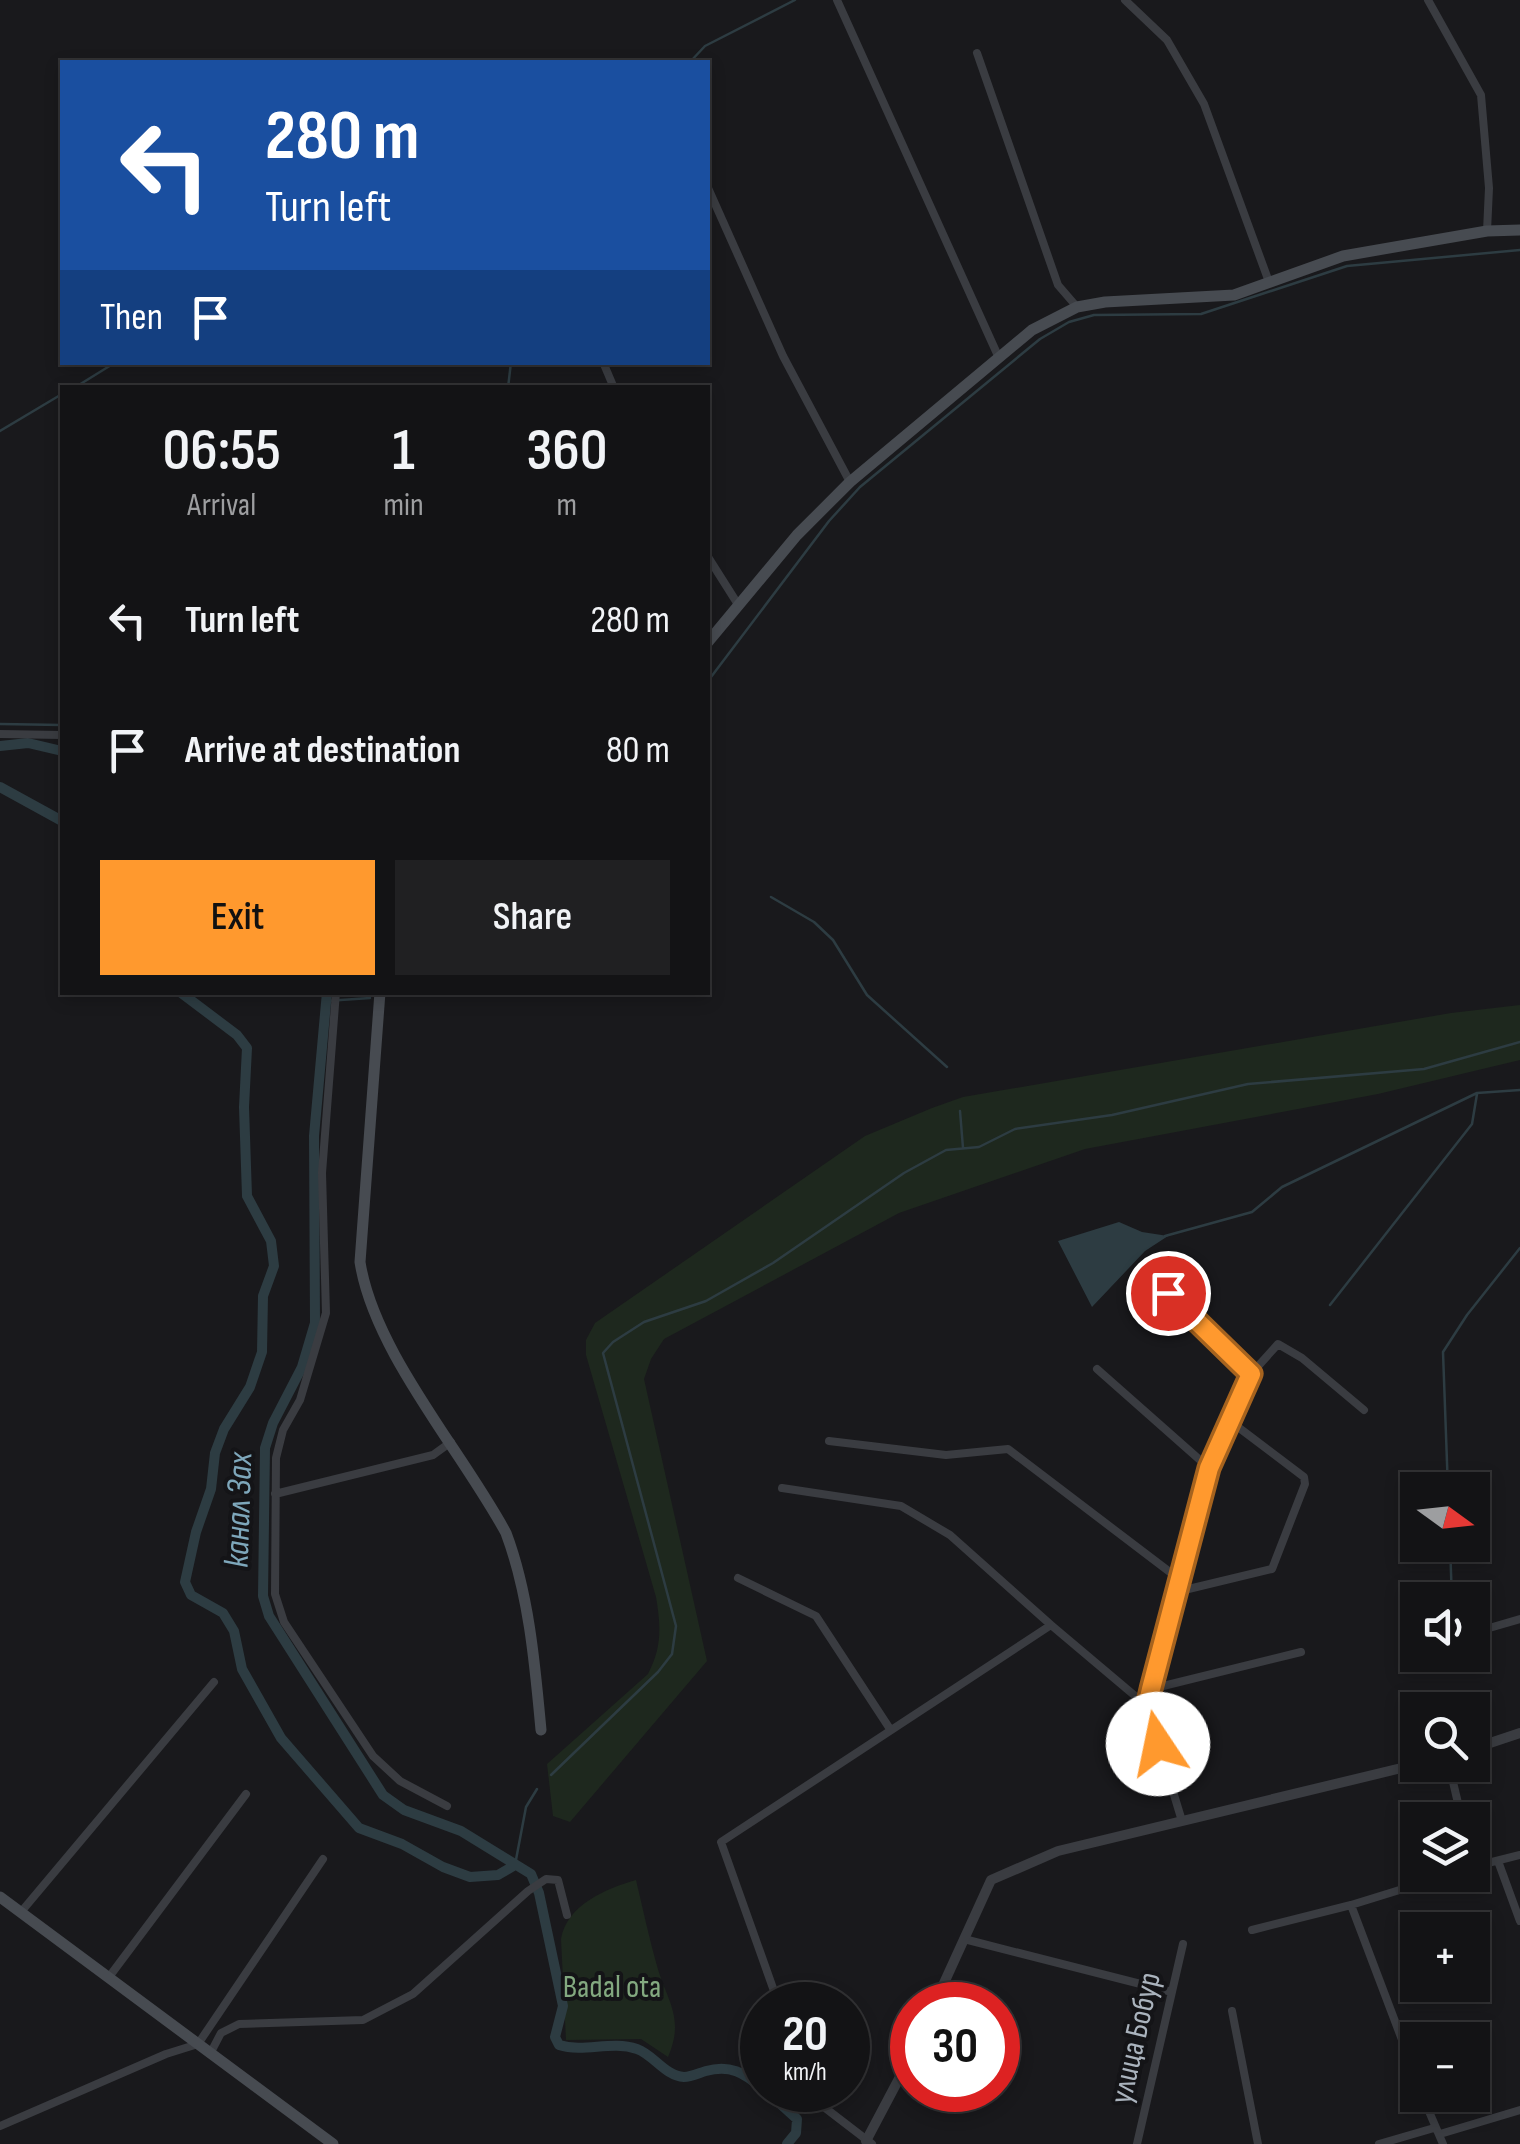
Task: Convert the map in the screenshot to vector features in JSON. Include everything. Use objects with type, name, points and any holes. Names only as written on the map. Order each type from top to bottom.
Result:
[{"type":"main road","points":[[710,640],[797,535],[850,482],[1032,330],[1077,307],[1234,295],[1343,256],[1487,231],[1520,230]]},
{"type":"main road","points":[[380,995],[362,1272],[388,1343],[492,1507],[516,1560],[537,1681],[541,1730]]},
{"type":"main road","points":[[0,1897],[333,2144]]},
{"type":"street","points":[[837,0],[999,358]]},
{"type":"street","points":[[1126,0],[1167,40],[1204,104],[1269,282]]},
{"type":"street","points":[[1428,0],[1481,94],[1487,231]]},
{"type":"street","points":[[977,52],[1058,285],[1077,307]]},
{"type":"street","points":[[710,192],[783,356],[850,482]]},
{"type":"street","points":[[710,559],[738,606]]},
{"type":"street","points":[[0,734],[60,735]]},
{"type":"street","points":[[336,995],[322,1174],[326,1313],[300,1400],[283,1430],[276,1458],[276,1594],[284,1622],[373,1756],[400,1782],[446,1806]]},
{"type":"street","points":[[1168,1293],[1251,1374]]},
{"type":"street","points":[[1182,1821],[1147,1706],[1209,1468],[1251,1374],[1278,1344],[1302,1358],[1364,1410]]},
{"type":"street","points":[[1097,1369],[1209,1468]]},
{"type":"street","points":[[1176,1592],[1272,1569],[1305,1484],[1304,1478],[1230,1421]]},
{"type":"street","points":[[828,1441],[946,1455],[1008,1449],[1179,1579]]},
{"type":"street","points":[[275,1494],[434,1455],[451,1442]]},
{"type":"street","points":[[782,1488],[901,1506],[950,1535],[1147,1706]]},
{"type":"street","points":[[738,1578],[816,1616],[890,1728]]},
{"type":"street","points":[[1490,1627],[1520,1619]]},
{"type":"street","points":[[771,1982],[722,1842],[1050,1625]]},
{"type":"street","points":[[1151,1689],[1301,1652]]},
{"type":"street","points":[[20,1913],[214,1682]]},
{"type":"street","points":[[1490,1743],[1520,1733]]},
{"type":"street","points":[[944,1982],[991,1880],[1058,1851],[1400,1768]]},
{"type":"street","points":[[109,1977],[246,1794]]},
{"type":"street","points":[[1490,1863],[1520,1855]]},
{"type":"street","points":[[0,2126],[166,2054],[198,2044],[323,1859]]},
{"type":"street","points":[[1498,1862],[1520,1921]]},
{"type":"street","points":[[210,2054],[221,2033],[240,2024],[364,2020],[413,1994],[546,1879],[558,1880],[567,1914]]},
{"type":"street","points":[[1252,1930],[1400,1890]]},
{"type":"street","points":[[1351,1905],[1400,2034]]},
{"type":"street","points":[[964,1938],[1172,1992]]},
{"type":"street","name":"улица Бобур","points":[[1137,2144],[1183,1944]]},
{"type":"street","points":[[1232,2011],[1258,2144]]},
{"type":"street","points":[[830,2112],[869,2142],[890,2099]]},
{"type":"street","points":[[1380,2144],[1439,2135],[1520,2110]]},
{"type":"green space","points":[[1520,1005],[1520,1060],[1378,1094],[1085,1149],[899,1213],[664,1339],[644,1379],[707,1661],[570,1822],[553,1816],[547,1764],[648,1674],[659,1637],[656,1597],[586,1355],[586,1340],[595,1323],[865,1136],[963,1097],[1451,1013]]},
{"type":"green space","name":"Badal ota","points":[[636,1880],[675,2020],[668,2057],[641,2039],[566,2040],[561,1939],[565,1927],[589,1900]]},
{"type":"shaded area","points":[[1119,1222],[1142,1232],[1168,1236],[1145,1251],[1092,1307],[1058,1241]]},
{"type":"waterway","points":[[692,60],[705,46],[795,0]]},
{"type":"waterway","points":[[710,678],[829,521],[860,487],[1040,339],[1069,322],[1094,315],[1201,314],[1347,266],[1520,250]]},
{"type":"waterway","points":[[79,385],[111,365]]},
{"type":"waterway","points":[[508,385],[511,365]]},
{"type":"waterway","points":[[0,431],[60,395]]},
{"type":"waterway","points":[[0,724],[60,725]]},
{"type":"waterway","name":"канал Зах","points":[[0,746],[28,743],[60,751]]},
{"type":"waterway","points":[[0,787],[60,820]]},
{"type":"waterway","points":[[771,897],[814,922],[833,940],[867,995],[947,1067]]},
{"type":"waterway","points":[[184,995],[237,1035],[247,1048],[247,1196],[271,1241],[274,1266],[263,1296],[262,1352],[250,1387],[224,1429],[215,1453],[211,1489],[185,1582],[191,1595],[223,1613],[234,1631],[242,1669],[281,1738],[359,1828],[470,1877],[498,1875],[515,1865]]},
{"type":"waterway","name":"канал Зах","points":[[327,995],[314,1136],[315,1323],[302,1367],[273,1423],[265,1448],[263,1596],[269,1616],[383,1795],[404,1810],[461,1831],[531,1874],[539,1893],[563,2006],[555,2037],[559,2045],[637,2049],[677,2076],[715,2069],[740,2073]]},
{"type":"waterway","points":[[326,1001],[370,998]]},
{"type":"waterway","points":[[551,1775],[672,1654],[676,1626],[603,1353],[613,1342],[644,1322],[706,1301],[773,1263],[904,1173],[946,1150],[979,1147],[1015,1129],[1112,1115],[1248,1084],[1424,1069],[1520,1042]]},
{"type":"waterway","points":[[1165,1236],[1252,1212],[1282,1187],[1477,1093],[1520,1090]]},
{"type":"waterway","points":[[1330,1305],[1472,1124],[1477,1094]]},
{"type":"waterway","points":[[960,1111],[963,1148]]},
{"type":"waterway","points":[[1447,1472],[1443,1352],[1520,1248]]},
{"type":"waterway","points":[[1451,1562],[1451,1582]]},
{"type":"waterway","points":[[515,1865],[526,1807],[537,1789]]},
{"type":"waterway","points":[[787,2144],[796,2133],[797,2119],[789,2112]]},
{"type":"route","points":[[1158,1744],[1147,1706],[1151,1689],[1209,1468],[1251,1374],[1168,1293]]}]
